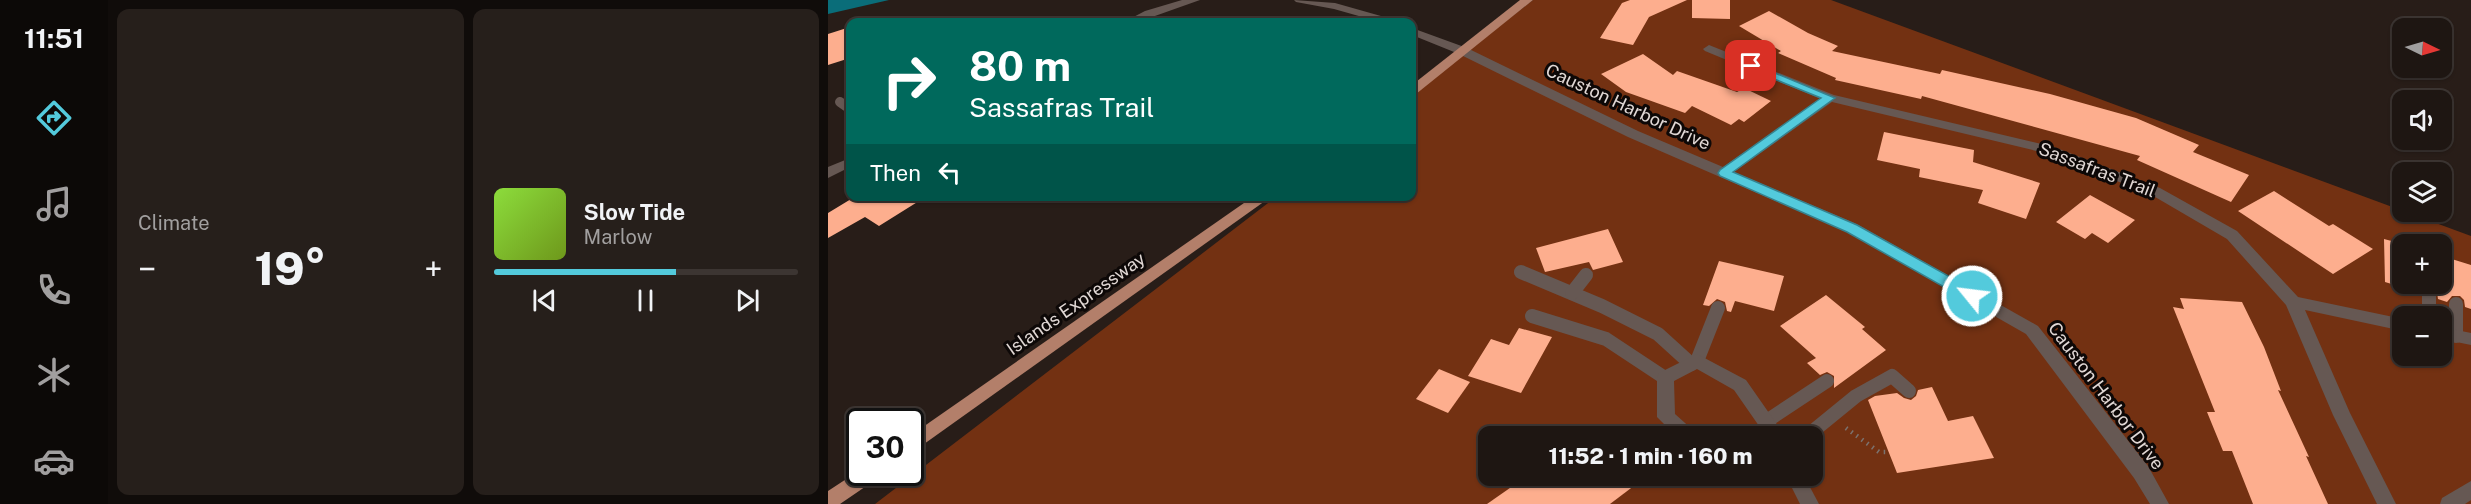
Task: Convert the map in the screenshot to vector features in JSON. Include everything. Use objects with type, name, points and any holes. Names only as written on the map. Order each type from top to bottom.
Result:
[{"type":"main road","points":[[1416,88],[1527,0]]},
{"type":"main road","name":"Islands Expressway","points":[[924,436],[1258,201]]},
{"type":"main road","points":[[828,502],[851,486]]},
{"type":"street","points":[[1138,18],[1194,0]]},
{"type":"street","points":[[1300,0],[1335,6],[1377,18]]},
{"type":"street","name":"Causton Harbor Drive","points":[[1416,33],[1462,51],[1634,134],[1852,228],[2032,330],[2140,472],[2160,504]]},
{"type":"street","name":"Sassafras Trail","points":[[1709,49],[1830,98],[2049,150],[2155,191],[2232,235],[2294,302],[2342,415],[2387,504]]},
{"type":"street","points":[[1724,173],[1830,98]]},
{"type":"street","points":[[828,173],[846,164]]},
{"type":"street","points":[[2294,302],[2392,323]]},
{"type":"street","points":[[1673,426],[1666,417],[1665,378],[1694,362],[1740,385],[1768,426]]},
{"type":"street","points":[[1801,486],[1810,504]]},
{"type":"street","points":[[2449,504],[2471,489]]},
{"type":"lane","points":[[840,102],[846,107]]},
{"type":"lane","points":[[1521,272],[1572,293],[1658,334],[1694,362],[1718,308]]},
{"type":"lane","points":[[1572,293],[1586,275]]},
{"type":"lane","points":[[2429,296],[2429,306]]},
{"type":"lane","points":[[2456,304],[2456,336]]},
{"type":"lane","points":[[1532,316],[1606,339],[1665,378]]},
{"type":"lane","points":[[1820,426],[1856,396],[1892,376],[1908,391]]},
{"type":"lane","points":[[1765,422],[1827,381]]},
{"type":"path","points":[[1831,417],[1879,452],[1889,452]]},
{"type":"shaded area","points":[[1533,0],[1831,0],[2392,207],[2392,222],[2433,222],[2471,236],[2471,504],[875,504],[899,486],[924,486],[924,466],[1271,201],[1416,201],[1416,90]]},
{"type":"water","points":[[828,0],[889,0],[828,14]]},
{"type":"building","points":[[1630,0],[1687,0],[1649,17],[1633,45],[1600,38],[1622,3]]},
{"type":"building","points":[[1692,0],[1730,0],[1730,19],[1692,18]]},
{"type":"building","points":[[1769,11],[1808,33],[1838,46],[1832,51],[1940,74],[1942,70],[2050,94],[2136,118],[2199,145],[2193,152],[2249,175],[2231,202],[2137,160],[2140,156],[1922,96],[1921,99],[1835,80],[1836,78],[1778,53],[1781,51],[1739,26]]},
{"type":"building","points":[[846,28],[846,59],[828,65],[828,34]]},
{"type":"building","points":[[1643,54],[1673,75],[1677,71],[1737,92],[1744,88],[1771,101],[1744,122],[1739,119],[1731,125],[1692,106],[1685,113],[1626,92],[1601,74]]},
{"type":"building","points":[[1884,132],[1974,150],[1973,162],[2040,183],[2026,219],[1978,203],[1983,190],[1919,177],[1920,169],[1877,160]]},
{"type":"building","points":[[2274,191],[2329,226],[2333,224],[2373,249],[2333,274],[2238,211]]},
{"type":"building","points":[[2090,195],[2135,220],[2108,243],[2092,233],[2085,239],[2056,222]]},
{"type":"building","points":[[848,201],[919,201],[879,226],[865,217],[828,238],[828,213]]},
{"type":"building","points":[[1608,229],[1623,262],[1593,270],[1589,262],[1545,272],[1536,248]]},
{"type":"building","points":[[2384,239],[2392,241],[2392,284],[2385,282]]},
{"type":"building","points":[[2452,259],[2471,265],[2471,309],[2465,307],[2464,300],[2460,296],[2452,296],[2447,302],[2438,299],[2437,294],[2452,294]]},
{"type":"building","points":[[1719,261],[1784,276],[1774,311],[1735,301],[1731,312],[1727,311],[1725,302],[1717,299],[1709,306],[1703,305]]},
{"type":"building","points":[[1826,295],[1865,327],[1862,329],[1886,350],[1834,388],[1834,376],[1827,372],[1820,375],[1807,363],[1816,358],[1780,326]]},
{"type":"building","points":[[2180,298],[2242,302],[2264,347],[2281,391],[2278,390],[2328,504],[2253,504],[2232,451],[2223,451],[2207,412],[2215,412],[2173,307],[2184,309]]},
{"type":"building","points":[[1519,328],[1552,337],[1521,393],[1468,376],[1491,339],[1509,345]]},
{"type":"building","points":[[1439,369],[1470,382],[1448,413],[1416,399]]},
{"type":"building","points":[[1932,387],[1948,421],[1973,416],[1994,458],[1897,473],[1868,400],[1875,396],[1897,393],[1911,400],[1916,396],[1918,390]]},
{"type":"building","points":[[1513,486],[1634,486],[1610,504],[1487,504]]},
{"type":"route","points":[[1751,66],[1830,98],[1724,173],[1852,228],[1972,296]]}]
